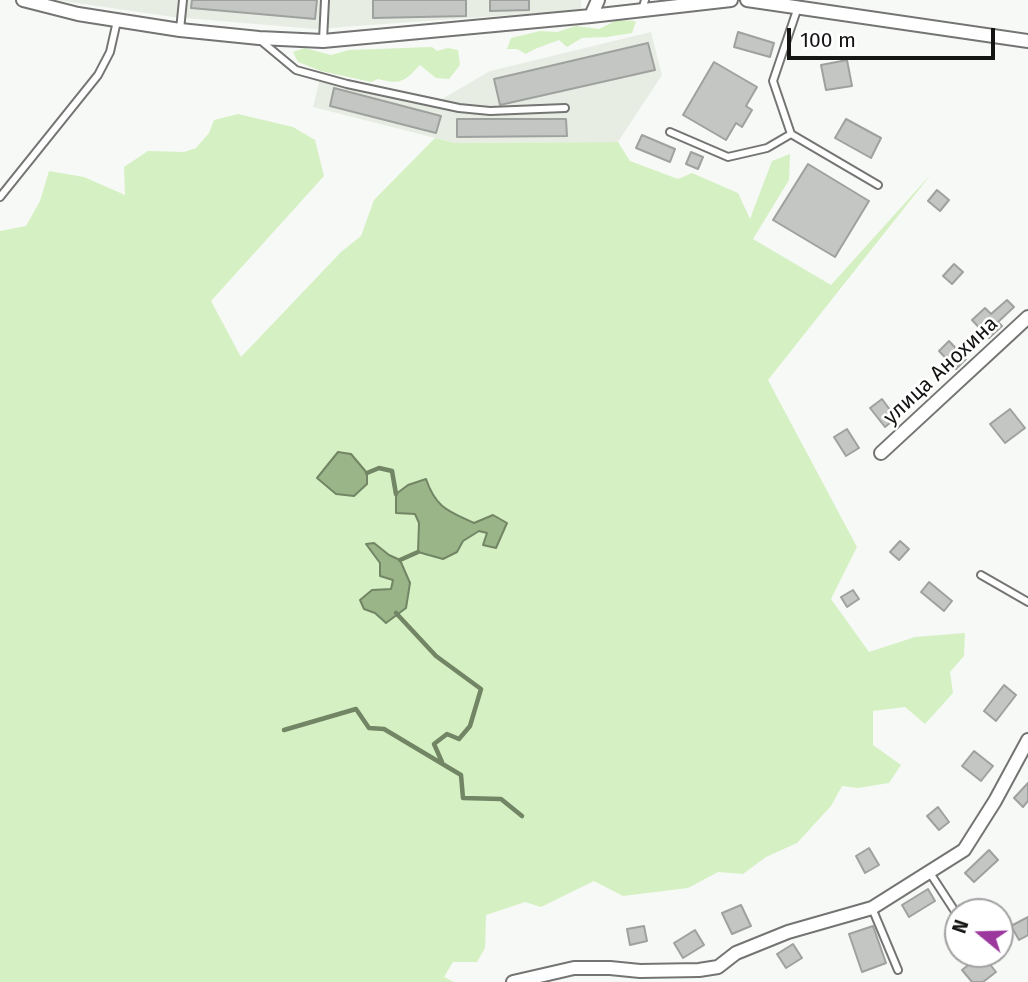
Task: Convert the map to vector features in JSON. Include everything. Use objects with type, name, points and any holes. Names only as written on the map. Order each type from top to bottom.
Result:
[{"type":"street","points":[[23,0],[117,21],[180,30],[323,41],[591,16],[643,5],[731,0]]},
{"type":"street","points":[[591,16],[598,0]]},
{"type":"street","points":[[747,0],[1028,41]]},
{"type":"street","name":"улица Анохина","points":[[881,453],[1028,317]]},
{"type":"street","points":[[711,982],[718,967],[736,953],[788,932],[872,908],[964,850],[995,801],[1028,740]]},
{"type":"street","points":[[513,982],[574,968],[640,971],[718,967]]},
{"type":"lane","points":[[180,30],[183,0]]},
{"type":"lane","points":[[323,41],[325,0]]},
{"type":"lane","points":[[798,7],[774,81],[791,134],[878,185]]},
{"type":"lane","points":[[0,197],[98,75],[110,52],[117,21]]},
{"type":"lane","points":[[259,38],[296,71],[347,84],[460,108],[490,111],[565,108]]},
{"type":"lane","points":[[670,132],[728,157],[767,148],[791,134]]},
{"type":"lane","points":[[981,575],[1028,602]]},
{"type":"lane","points":[[930,873],[946,898]]},
{"type":"lane","points":[[872,908],[898,970]]},
{"type":"shaded area","points":[[56,0],[581,0],[581,10],[315,29],[173,17]]},
{"type":"shaded area","points":[[617,20],[636,21],[632,33],[582,38],[567,47],[559,40],[526,54],[517,49],[507,49],[511,38],[540,31],[557,32],[576,26],[599,29]]},
{"type":"shaded area","points":[[651,32],[662,75],[618,142],[455,143],[313,107],[321,74],[442,99],[490,71]]},
{"type":"shaded area","points":[[432,47],[437,51],[448,48],[458,50],[460,65],[449,79],[436,78],[420,65],[402,81],[378,79],[371,82],[321,71],[298,62],[293,52],[305,48],[331,55],[349,50]]},
{"type":"shaded area","points":[[238,114],[293,127],[315,140],[324,176],[211,301],[241,357],[341,252],[361,236],[374,200],[435,138],[455,143],[618,142],[630,161],[678,179],[692,173],[738,193],[750,219],[772,161],[790,154],[789,180],[753,239],[831,285],[932,173],[768,380],[857,547],[831,599],[869,652],[915,637],[965,633],[964,656],[950,672],[953,693],[925,724],[905,707],[873,711],[873,745],[901,765],[889,783],[858,788],[842,786],[831,806],[797,843],[766,857],[743,874],[718,872],[688,888],[623,896],[594,881],[541,907],[525,902],[486,915],[485,948],[477,962],[453,962],[444,977],[454,982],[0,982],[0,231],[26,226],[40,201],[49,171],[84,177],[125,195],[124,167],[148,151],[184,152],[196,148],[209,133],[214,120]]},
{"type":"shaded area","points":[[338,452],[351,454],[367,473],[367,484],[354,496],[336,494],[317,478]]},
{"type":"shaded area","points":[[426,479],[439,503],[450,511],[474,523],[493,515],[507,523],[496,548],[483,545],[487,533],[479,531],[463,541],[457,552],[443,559],[418,552],[419,523],[415,514],[396,513],[396,494],[408,485]]},
{"type":"shaded area","points":[[374,543],[400,560],[410,583],[406,608],[386,623],[375,613],[364,609],[360,600],[372,590],[391,589],[393,580],[380,576],[380,563],[366,544]]},
{"type":"building","points":[[192,0],[317,0],[315,19],[191,8]]},
{"type":"building","points":[[373,0],[466,0],[466,16],[373,18]]},
{"type":"building","points":[[490,0],[529,0],[529,10],[490,11]]},
{"type":"building","points":[[738,32],[774,43],[770,57],[734,47]]},
{"type":"building","points":[[648,43],[655,70],[500,105],[494,79]]},
{"type":"building","points":[[847,60],[852,86],[826,90],[821,65]]},
{"type":"building","points":[[714,62],[757,87],[746,106],[752,110],[742,127],[736,123],[726,140],[683,115]]},
{"type":"building","points":[[334,88],[441,116],[436,133],[330,106]]},
{"type":"building","points":[[457,119],[566,119],[567,136],[457,137]]},
{"type":"building","points":[[846,119],[881,138],[871,158],[835,138]]},
{"type":"building","points":[[642,135],[675,149],[670,162],[636,148]]},
{"type":"building","points":[[691,152],[703,157],[698,169],[686,164]]},
{"type":"building","points":[[808,164],[869,201],[835,257],[773,220]]},
{"type":"building","points":[[937,190],[949,200],[940,211],[928,201]]},
{"type":"building","points":[[954,264],[963,272],[952,284],[943,276]]},
{"type":"building","points":[[1007,300],[1014,307],[998,322],[1002,326],[989,338],[972,320],[985,308],[991,314]]},
{"type":"building","points":[[949,341],[966,359],[956,369],[939,351]]},
{"type":"building","points":[[882,399],[896,418],[885,427],[870,408]]},
{"type":"building","points":[[1010,409],[1025,428],[1005,443],[990,424]]},
{"type":"building","points":[[847,429],[859,448],[846,456],[834,437]]},
{"type":"building","points":[[900,541],[909,549],[899,560],[890,552]]},
{"type":"building","points":[[929,582],[952,601],[944,611],[921,592]]},
{"type":"building","points":[[853,590],[859,599],[847,607],[841,597]]},
{"type":"building","points":[[1004,685],[1016,695],[996,721],[984,711]]},
{"type":"building","points":[[974,751],[993,766],[981,781],[962,766]]},
{"type":"building","points":[[1028,783],[1028,801],[1023,807],[1014,798]]},
{"type":"building","points":[[938,807],[949,822],[939,830],[927,816]]},
{"type":"building","points":[[869,848],[879,865],[865,873],[856,856]]},
{"type":"building","points":[[989,850],[998,860],[974,882],[965,873]]},
{"type":"building","points":[[928,889],[935,901],[909,917],[902,905]]},
{"type":"building","points":[[741,905],[751,926],[732,934],[722,913]]},
{"type":"building","points":[[1028,917],[1028,935],[1019,940],[1014,924]]},
{"type":"building","points":[[644,926],[647,941],[630,945],[627,929]]},
{"type":"building","points":[[873,926],[886,963],[862,972],[849,934]]},
{"type":"building","points":[[695,930],[704,945],[683,958],[674,943]]},
{"type":"building","points":[[793,944],[802,958],[786,968],[777,954]]},
{"type":"building","points":[[993,968],[996,972],[983,982],[972,982],[962,970]]},
{"type":"waterway","points":[[367,473],[379,468],[392,471],[396,494]]},
{"type":"waterway","points":[[400,560],[418,552]]},
{"type":"waterway","points":[[396,613],[436,656],[481,689],[470,726],[459,739],[447,734],[434,744],[442,762]]},
{"type":"waterway","points":[[284,730],[356,709],[369,728],[384,729],[461,775],[463,798],[501,799],[522,816]]}]
